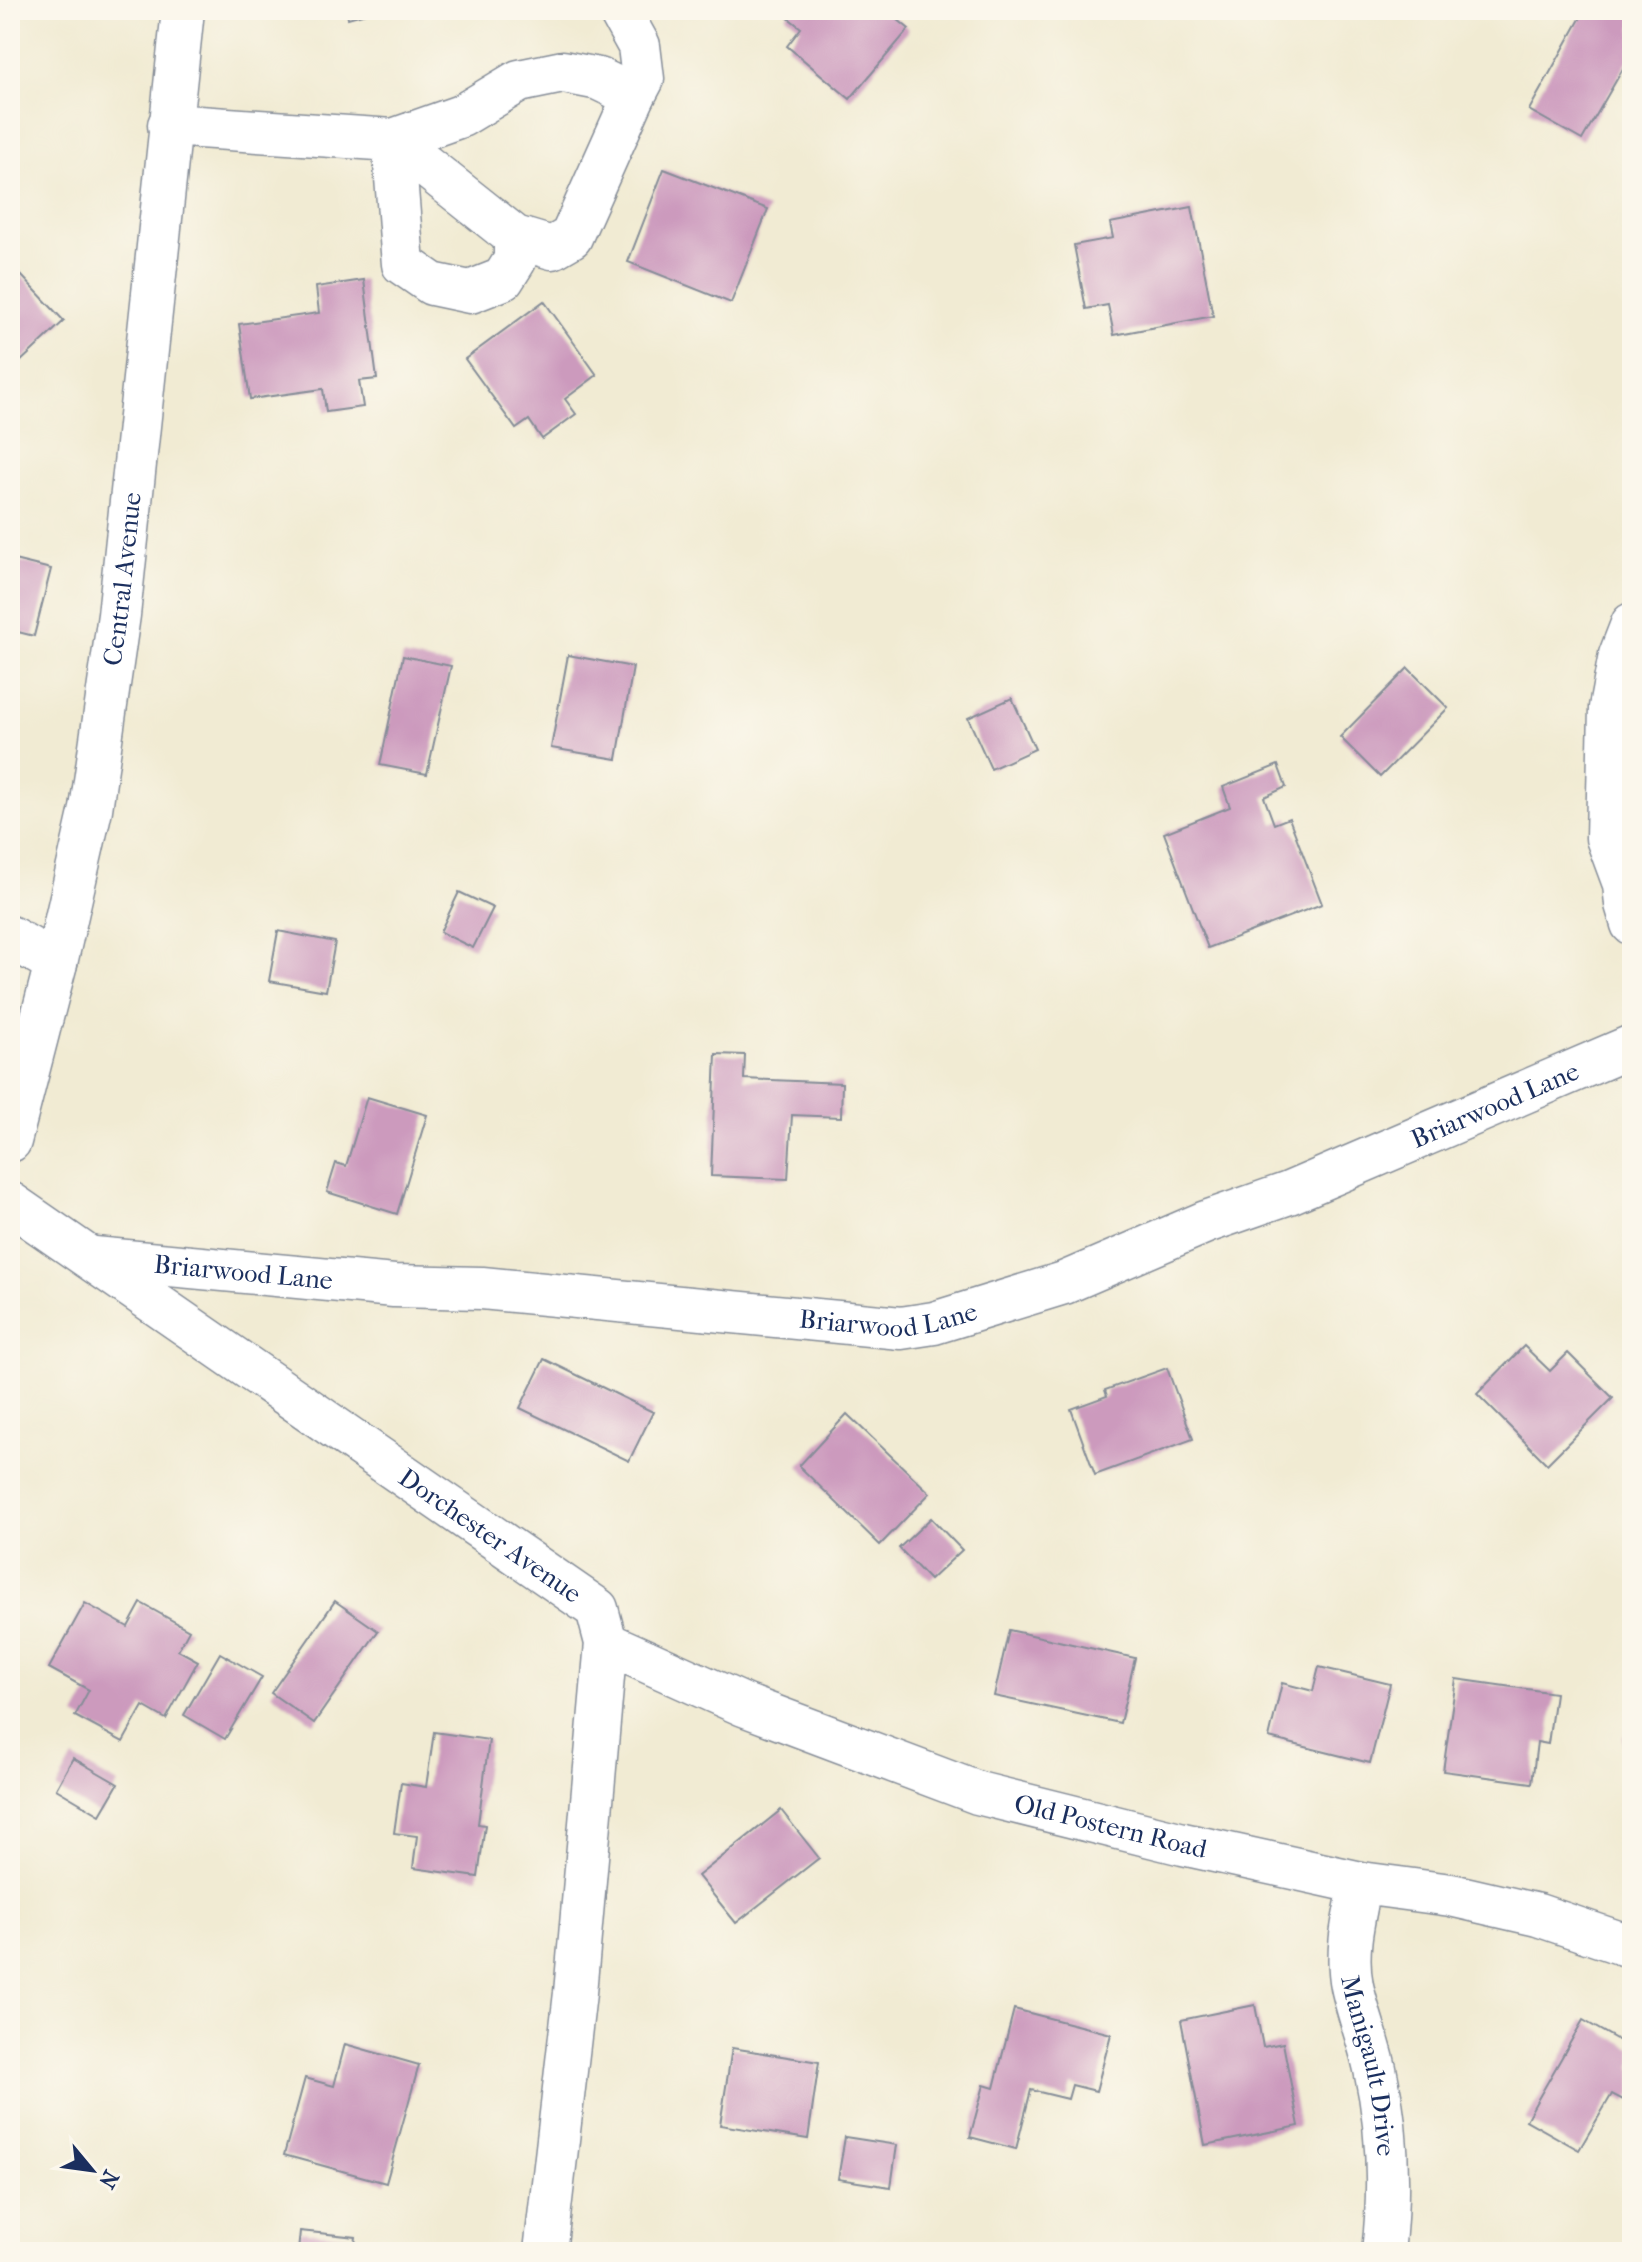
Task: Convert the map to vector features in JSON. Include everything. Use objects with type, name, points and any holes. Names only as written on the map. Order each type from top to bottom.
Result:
[{"type":"street","name":"Central Avenue","points":[[10,1141],[56,963],[91,809],[119,615],[183,10]]},
{"type":"street","points":[[393,140],[515,237],[552,248],[571,237],[643,79],[639,46],[619,10]]},
{"type":"street","points":[[169,125],[393,140],[461,116],[519,81],[563,72],[599,79],[634,96]]},
{"type":"street","points":[[393,140],[403,264],[432,284],[470,292],[503,279],[515,260],[515,237]]},
{"type":"street","points":[[1632,624],[1620,655],[1610,708],[1607,838],[1624,884],[1632,924]]},
{"type":"street","points":[[10,937],[56,963]]},
{"type":"street","name":"Briarwood Lane","points":[[94,1258],[394,1286],[482,1288],[901,1328],[934,1323],[1064,1283],[1206,1222],[1289,1193],[1632,1046]]},
{"type":"street","name":"Dorchester Avenue","points":[[10,1203],[94,1258],[597,1609],[606,1643],[577,1977],[545,2252]]},
{"type":"street","name":"Old Postern Road","points":[[606,1643],[744,1705],[978,1793],[1183,1844],[1361,1883],[1451,1895],[1523,1912],[1632,1947]]},
{"type":"street","name":"Manigault Drive","points":[[1361,1883],[1350,1932],[1349,1960],[1352,1984],[1375,2068],[1385,2129],[1386,2228],[1383,2252]]},
{"type":"building","points":[[346,10],[373,10],[373,11],[348,18]]},
{"type":"building","points":[[791,10],[886,10],[909,29],[850,99],[787,46],[801,28],[786,16]]},
{"type":"building","points":[[1585,10],[1632,10],[1632,53],[1582,140],[1529,110]]},
{"type":"building","points":[[664,169],[768,209],[731,303],[628,262]]},
{"type":"building","points":[[1192,207],[1213,316],[1114,335],[1108,305],[1086,309],[1074,245],[1113,238],[1110,223]]},
{"type":"building","points":[[21,275],[64,321],[19,363],[10,353],[10,286]]},
{"type":"building","points":[[364,280],[377,379],[359,381],[363,407],[326,412],[323,389],[250,399],[239,324],[319,313],[316,287]]},
{"type":"building","points":[[544,301],[597,375],[565,399],[576,414],[542,439],[529,420],[516,429],[465,359]]},
{"type":"building","points":[[10,559],[51,569],[34,636],[10,630]]},
{"type":"building","points":[[568,655],[633,667],[617,759],[551,748]]},
{"type":"building","points":[[403,656],[451,666],[427,774],[380,765]]},
{"type":"building","points":[[1408,668],[1448,708],[1380,777],[1340,737]]},
{"type":"building","points":[[1012,698],[1035,749],[991,769],[968,718]]},
{"type":"building","points":[[1278,765],[1286,787],[1264,797],[1274,824],[1289,818],[1322,904],[1208,948],[1164,833],[1230,807],[1223,787]]},
{"type":"building","points":[[459,892],[493,908],[473,948],[440,932]]},
{"type":"building","points":[[278,931],[335,942],[326,991],[269,981]]},
{"type":"building","points":[[716,1054],[745,1055],[744,1079],[842,1083],[841,1117],[792,1115],[788,1179],[711,1176]]},
{"type":"building","points":[[367,1097],[427,1115],[397,1214],[327,1192],[336,1163],[346,1166]]},
{"type":"building","points":[[1524,1346],[1550,1371],[1568,1353],[1613,1398],[1547,1464],[1477,1394]]},
{"type":"building","points":[[544,1359],[653,1412],[629,1461],[520,1408]]},
{"type":"building","points":[[1167,1368],[1193,1439],[1095,1475],[1071,1409],[1107,1396],[1105,1390]]},
{"type":"building","points":[[847,1414],[930,1493],[880,1545],[799,1466]]},
{"type":"building","points":[[931,1518],[962,1550],[930,1580],[899,1548]]},
{"type":"building","points":[[335,1601],[378,1631],[314,1723],[271,1693]]},
{"type":"building","points":[[85,1603],[128,1627],[141,1603],[189,1630],[178,1650],[198,1661],[166,1719],[143,1706],[123,1742],[75,1716],[89,1690],[49,1668]]},
{"type":"building","points":[[1009,1630],[1135,1658],[1120,1723],[994,1696]]},
{"type":"building","points":[[220,1653],[262,1677],[225,1739],[184,1715]]},
{"type":"building","points":[[1319,1667],[1390,1684],[1370,1763],[1269,1738],[1282,1683],[1313,1691]]},
{"type":"building","points":[[1456,1679],[1555,1693],[1548,1744],[1537,1742],[1532,1783],[1443,1771]]},
{"type":"building","points":[[434,1732],[489,1740],[478,1824],[485,1825],[478,1877],[413,1868],[417,1836],[394,1833],[401,1783],[426,1787]]},
{"type":"building","points":[[1632,1734],[1632,1800],[1630,1800],[1623,1736]]},
{"type":"building","points":[[73,1758],[118,1784],[100,1815],[56,1789]]},
{"type":"building","points":[[781,1810],[819,1858],[736,1923],[698,1876]]},
{"type":"building","points":[[1255,2005],[1263,2047],[1283,2043],[1299,2126],[1205,2145],[1181,2020]]},
{"type":"building","points":[[1014,2009],[1111,2034],[1096,2091],[1072,2085],[1068,2099],[1031,2090],[1016,2149],[970,2137],[984,2085],[994,2088]]},
{"type":"building","points":[[1583,2020],[1632,2048],[1632,2094],[1627,2102],[1612,2094],[1579,2150],[1526,2120]]},
{"type":"building","points":[[345,2044],[419,2065],[386,2183],[284,2155],[305,2078],[334,2086]]},
{"type":"building","points":[[732,2048],[819,2062],[808,2139],[720,2125]]},
{"type":"building","points":[[845,2137],[897,2145],[891,2187],[838,2179]]},
{"type":"building","points":[[300,2231],[356,2237],[354,2252],[298,2252]]}]
